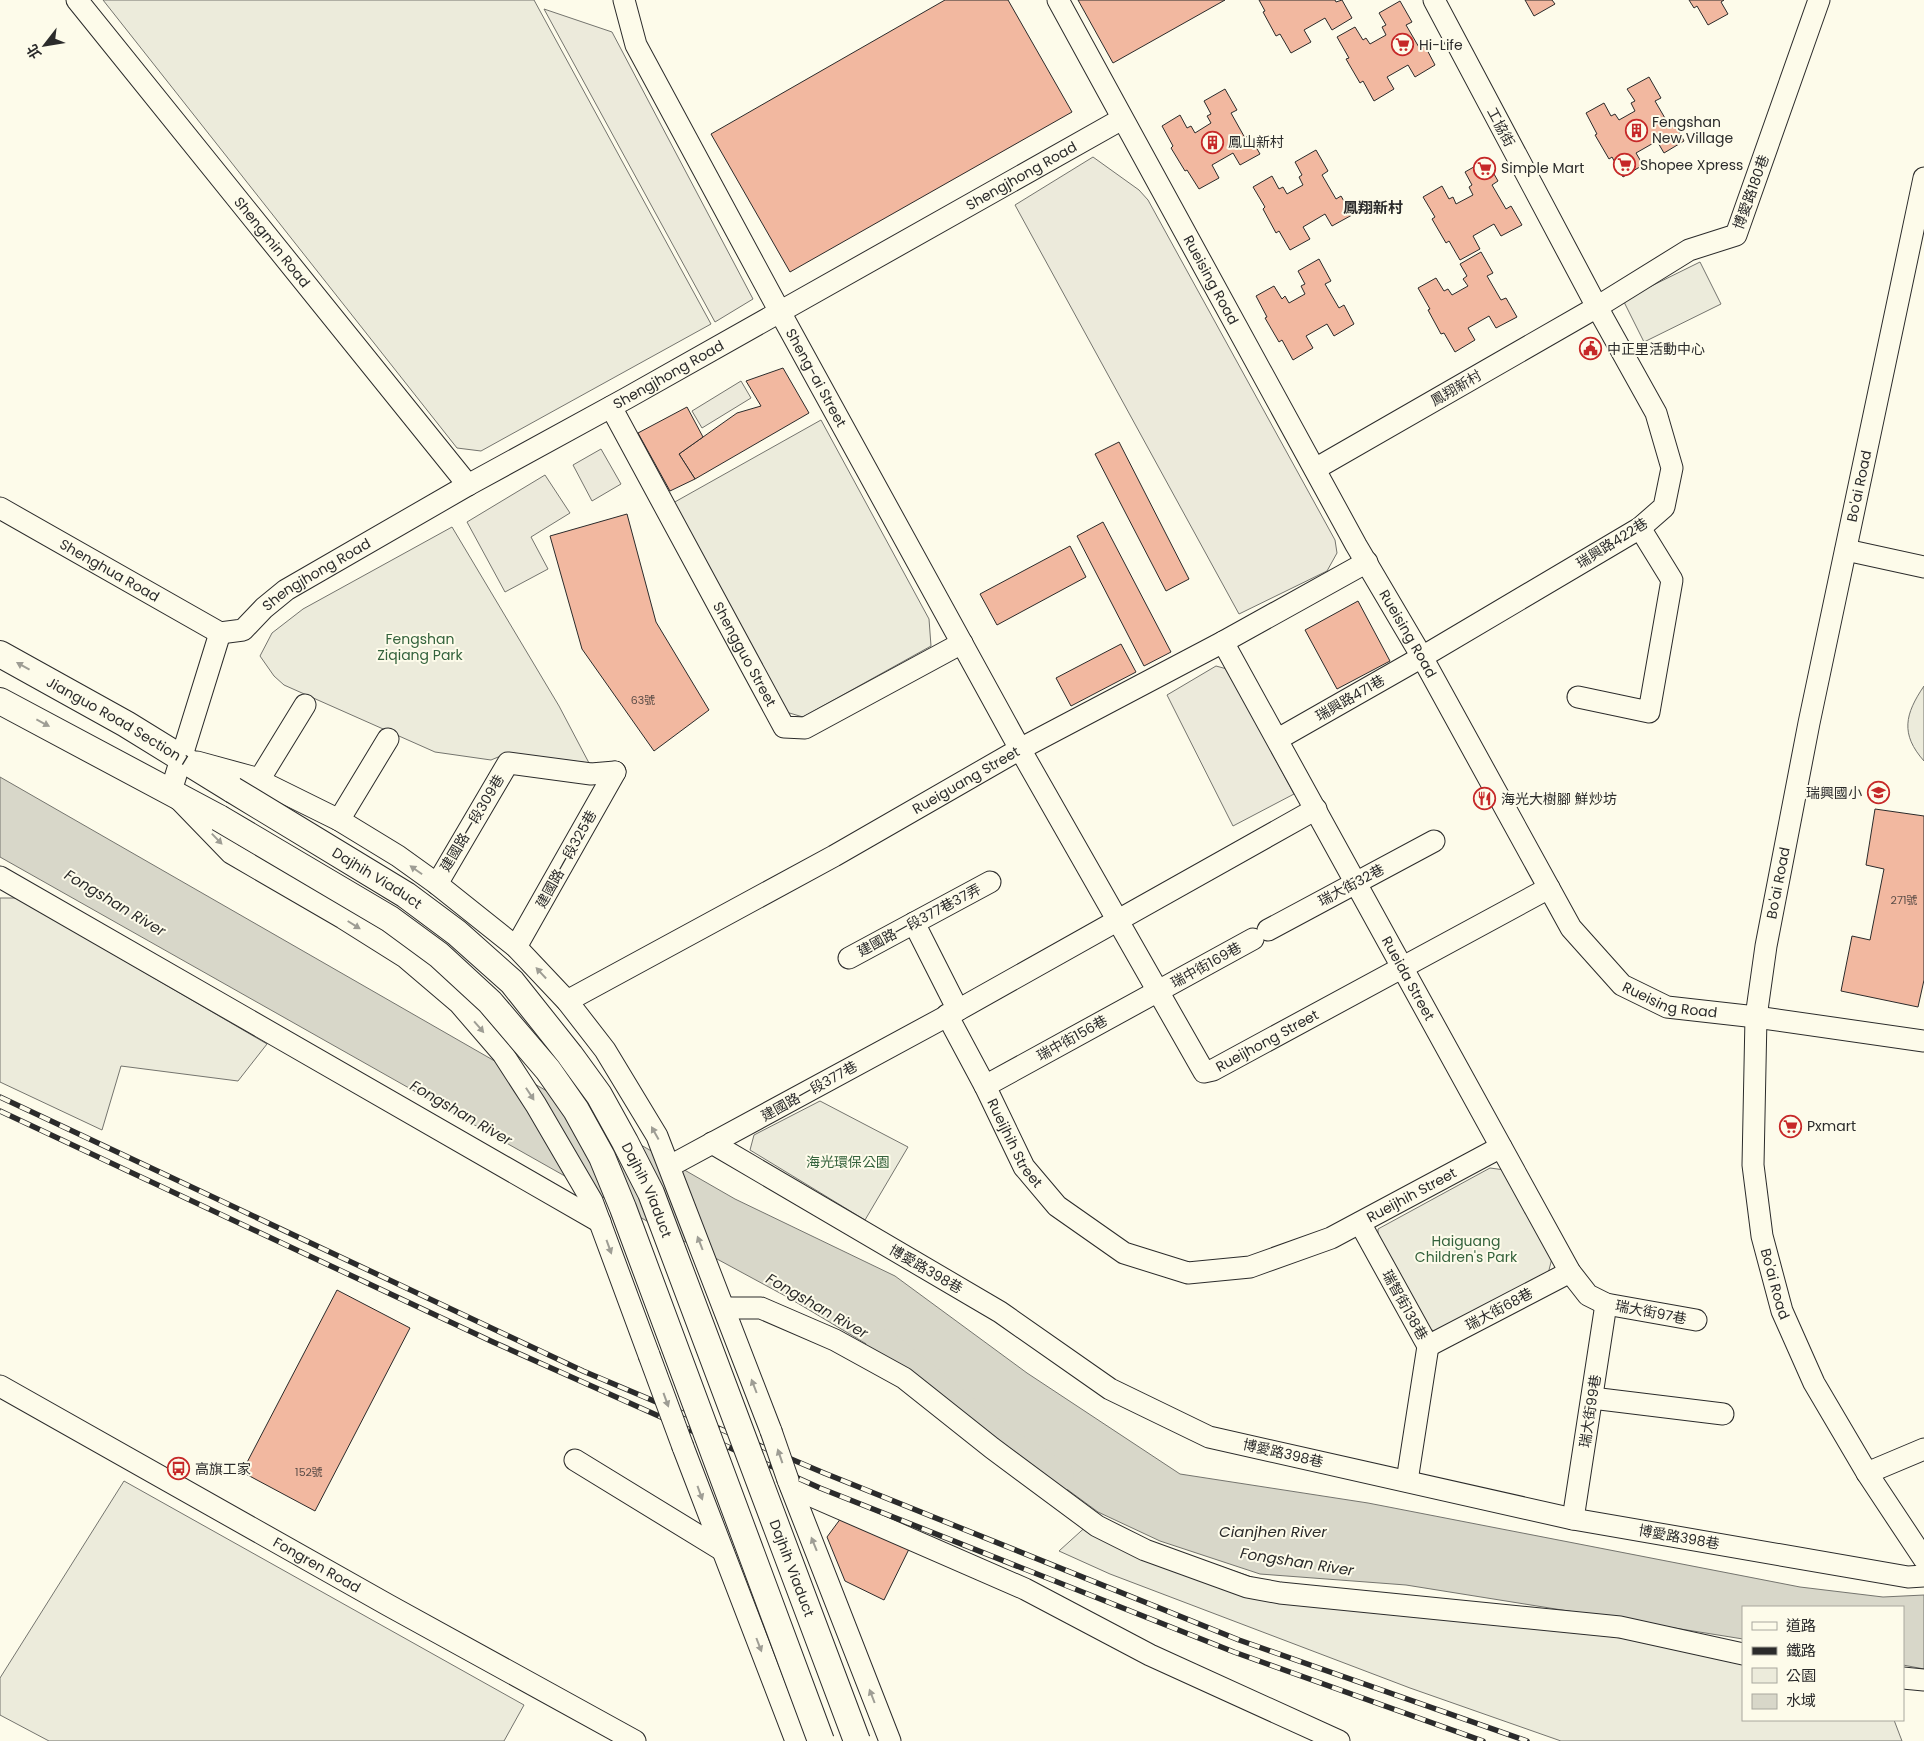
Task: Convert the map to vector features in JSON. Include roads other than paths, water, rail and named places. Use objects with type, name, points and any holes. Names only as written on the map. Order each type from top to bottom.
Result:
[{"type":"main road","name":"Jianguo Road Section 1","points":[[0,654],[126,724],[233,790]]},
{"type":"main road","points":[[0,701],[171,791]]},
{"type":"main road","name":"Dajhih Viaduct","points":[[233,790],[406,895],[457,933],[512,982],[570,1054],[598,1095],[651,1193],[857,1741]]},
{"type":"main road","name":"Dajhih Viaduct","points":[[171,791],[390,918],[439,955],[490,1002],[548,1070],[576,1110],[602,1157],[624,1208],[822,1741]]},
{"type":"street","name":"Shengmin Road","points":[[76,0],[468,485]]},
{"type":"street","name":"Sheng-ai Street","points":[[624,0],[636,45],[1020,750]]},
{"type":"street","name":"Rueising Road","points":[[1058,0],[1122,119],[1571,928],[1622,986],[1667,1007],[1756,1017],[1924,1041]]},
{"type":"street","name":"工協街","points":[[1434,0],[1597,307]]},
{"type":"street","name":"博愛路180巷","points":[[1597,307],[1689,250],[1736,235],[1819,0]]},
{"type":"street","name":"Shengjhong Road","points":[[220,633],[242,630],[286,590],[468,485],[611,407],[1122,119]]},
{"type":"street","name":"Bo'ai Road","points":[[1924,178],[1917,246],[1846,550],[1766,946],[1756,1017],[1753,1165],[1762,1236],[1782,1311],[1814,1383],[1866,1473],[1924,1559]]},
{"type":"street","name":"鳳翔新村","points":[[1315,468],[1597,307]]},
{"type":"street","name":"瑞興路422巷","points":[[1422,657],[1640,528],[1664,507],[1672,468],[1656,413],[1597,307]]},
{"type":"street","name":"Shengguo Street","points":[[611,407],[784,727],[805,728],[962,643]]},
{"type":"street","name":"Shenghua Road","points":[[0,508],[220,633]]},
{"type":"street","points":[[1578,697],[1648,712],[1672,580],[1640,528]]},
{"type":"street","points":[[1846,550],[1924,567]]},
{"type":"street","name":"Rueiguang Street","points":[[567,1001],[834,856],[1020,750],[1223,642],[1367,562]]},
{"type":"street","points":[[220,633],[171,791],[231,854],[405,957],[459,1002],[503,1054],[536,1104],[592,1201],[683,1447],[796,1741]]},
{"type":"street","name":"Rueida Street","points":[[1223,642],[1570,1272],[1588,1294],[1606,1304]]},
{"type":"street","name":"瑞興路471巷","points":[[1278,739],[1422,657]]},
{"type":"street","points":[[259,780],[304,705]]},
{"type":"street","points":[[339,820],[388,739]]},
{"type":"street","name":"Rueijhong Street","points":[[1020,750],[1204,1072],[1213,1070],[1550,888]]},
{"type":"street","points":[[180,757],[259,780],[339,820],[398,856],[516,947],[567,1001],[610,1058],[657,1136],[673,1172],[790,1483],[890,1741]]},
{"type":"street","name":"建國路一段309巷","points":[[436,884],[508,763],[591,774],[615,772]]},
{"type":"street","name":"建國路一段325巷","points":[[516,947],[615,772]]},
{"type":"street","points":[[952,1012],[1316,809]]},
{"type":"street","name":"瑞大街32巷","points":[[1261,935],[1434,841]]},
{"type":"street","points":[[0,877],[600,1222]]},
{"type":"street","name":"建國路一段377巷37弄","points":[[849,958],[990,882]]},
{"type":"street","name":"Rueijhih Street","points":[[914,923],[952,1012],[1024,1167],[1057,1206],[1124,1253],[1188,1273],[1250,1268],[1331,1238],[1502,1148]]},
{"type":"street","name":"瑞中街169巷","points":[[1159,991],[1261,935]]},
{"type":"street","name":"瑞中街156巷","points":[[986,1086],[1159,991]]},
{"type":"street","name":"建國路一段377巷","points":[[673,1172],[712,1143],[952,1012]]},
{"type":"street","name":"博愛路398巷","points":[[712,1143],[1000,1312],[1110,1389],[1209,1437],[1573,1519],[1908,1577],[1924,1576]]},
{"type":"street","name":"瑞智街138巷","points":[[1360,1223],[1428,1346],[1406,1481]]},
{"type":"street","name":"瑞大街68巷","points":[[1428,1346],[1570,1272]]},
{"type":"street","points":[[720,1298],[761,1308],[835,1340],[904,1378],[992,1448],[1097,1526],[1145,1550],[1247,1587],[1280,1593],[1620,1627],[1742,1654]]},
{"type":"street","name":"瑞大街97巷","points":[[1606,1304],[1696,1320]]},
{"type":"street","name":"瑞大街99巷","points":[[1573,1519],[1606,1304]]},
{"type":"street","name":"Fongren Road","points":[[0,1386],[388,1605],[635,1741]]},
{"type":"street","points":[[1592,1398],[1723,1414]]},
{"type":"street","points":[[1866,1473],[1924,1449]]},
{"type":"street","points":[[575,1460],[722,1550]]},
{"type":"street","points":[[790,1483],[1025,1589],[1294,1732],[1339,1741]]},
{"type":"street","points":[[1904,1678],[1924,1680]]},
{"type":"water","name":"Cianjhen River","points":[[0,777],[735,1199],[895,1276],[1027,1373],[1180,1474],[1368,1503],[1800,1587],[1883,1597],[1924,1595],[1924,1669],[1904,1665],[1904,1606],[1742,1606],[1742,1639],[1406,1585],[1260,1574],[1160,1541],[1098,1512],[1023,1457],[964,1402],[789,1298],[586,1188],[0,857]]},
{"type":"waterway","name":"Fongshan River","points":[[883,1346],[1003,1444],[1057,1476]]},
{"type":"railway","points":[[0,1097],[583,1371],[824,1473],[1239,1640],[1527,1741]]},
{"type":"railway","points":[[0,1111],[493,1342],[820,1488],[1234,1652],[1483,1741]]},
{"type":"place","name":"Hi-Life","points":[[1403,45]]},
{"type":"place","name":"Fengshan New Village","points":[[1636,130]]},
{"type":"place","name":"鳳山新村","points":[[1212,142]]},
{"type":"place","name":"Shopee Xpress","points":[[1624,165]]},
{"type":"place","name":"Simple Mart","points":[[1485,168]]},
{"type":"place","name":"中正里活動中心","points":[[1591,349]]},
{"type":"place","name":"瑞興國小","points":[[1878,793]]},
{"type":"place","name":"海光大樹腳 鮮炒坊","points":[[1485,799]]},
{"type":"place","name":"Pxmart","points":[[1791,1126]]},
{"type":"place","name":"高旗工家","points":[[179,1469]]},
{"type":"district","name":"鳳翔新村","points":[[1373,208]]},
{"type":"park label","name":"Fengshan Ziqiang Park","points":[[420,648]]},
{"type":"park label","name":"海光環保公園","points":[[848,1162]]},
{"type":"park label","name":"Haiguang Children's Park","points":[[1466,1250]]}]
